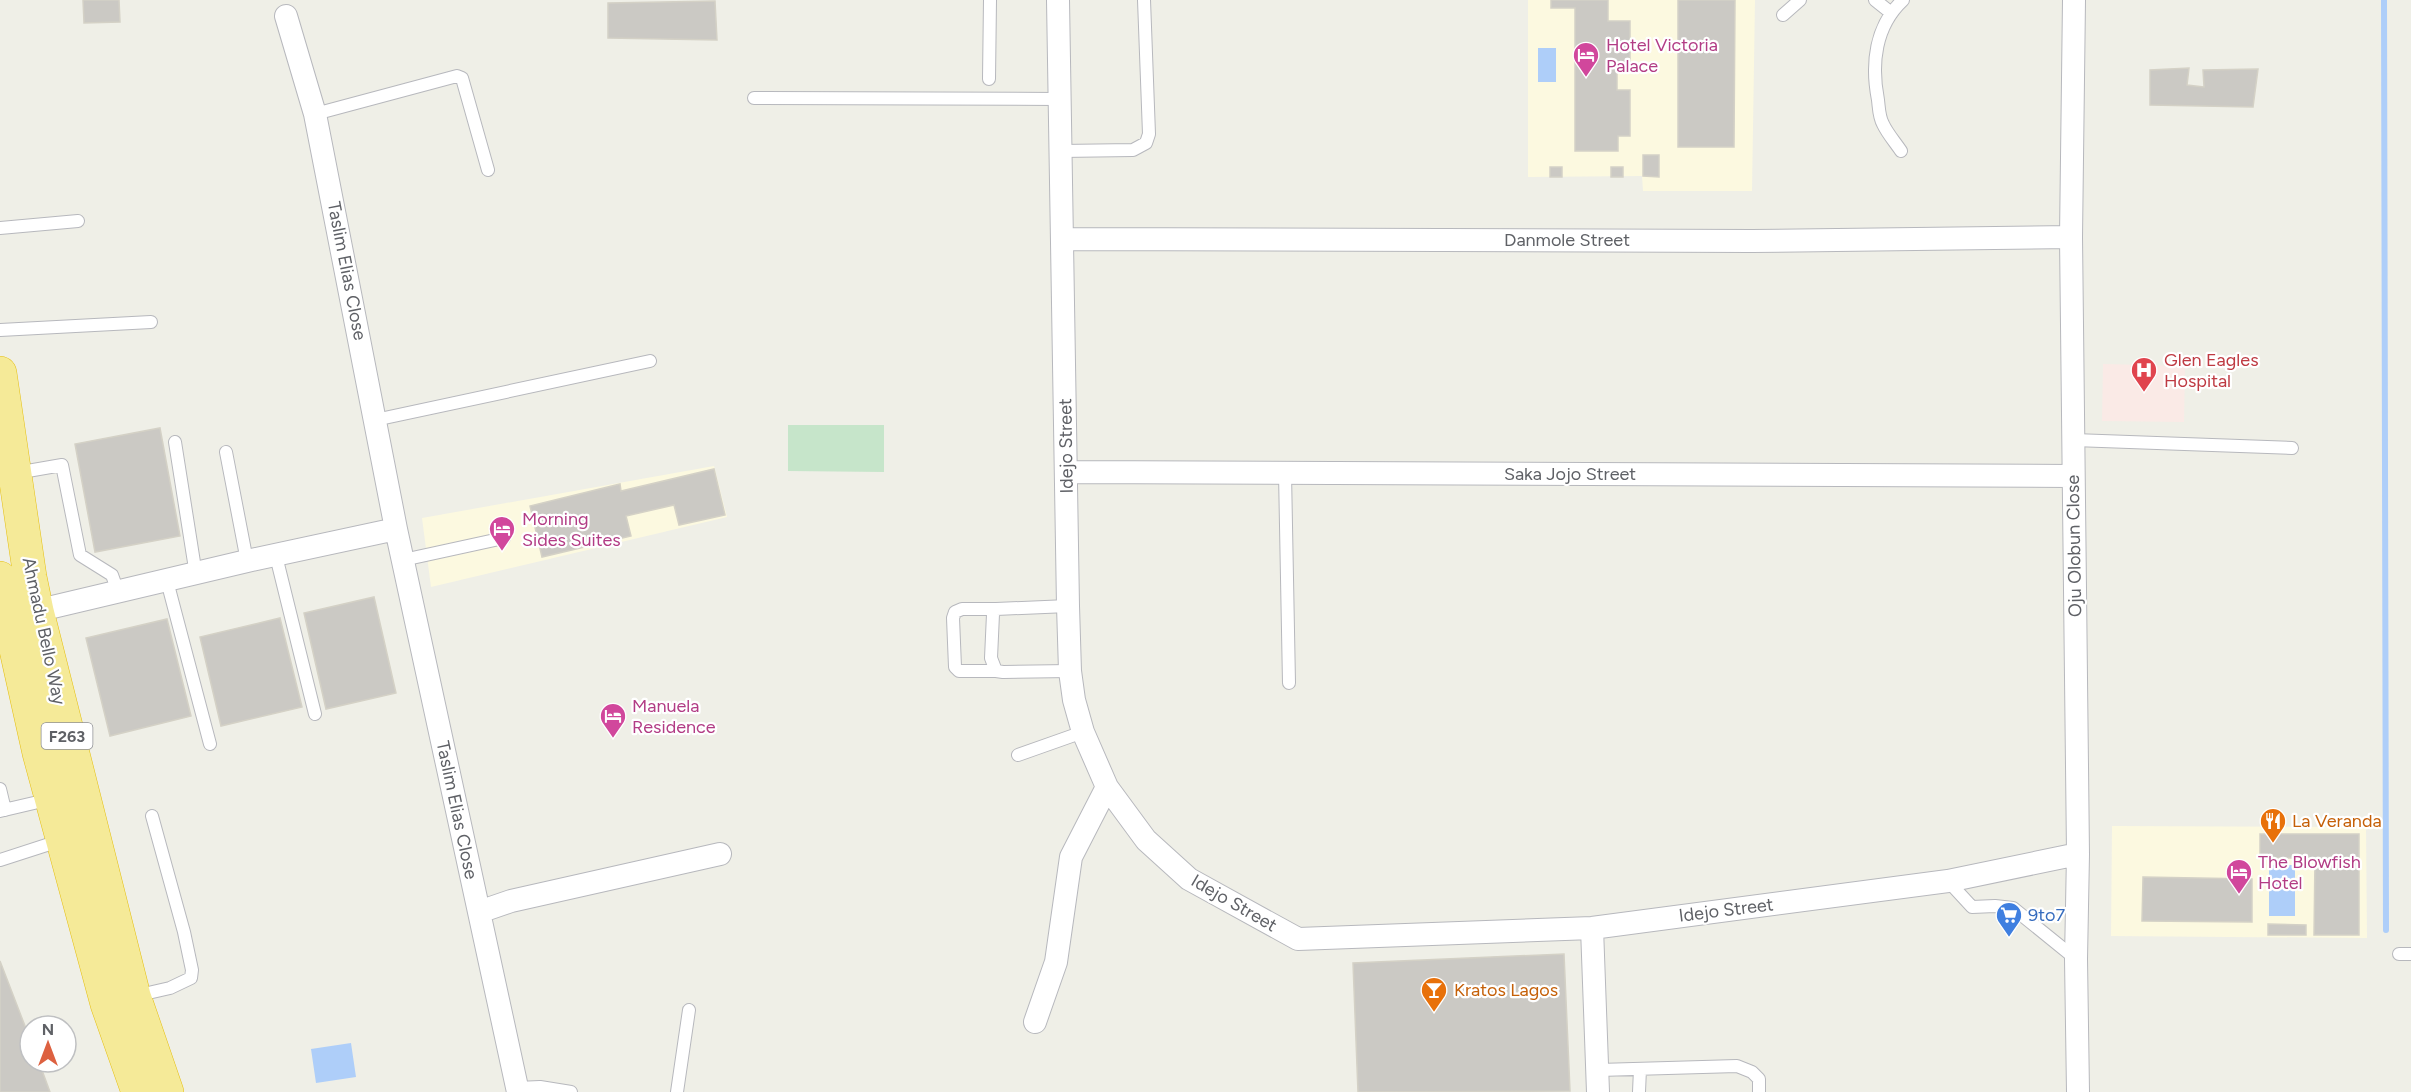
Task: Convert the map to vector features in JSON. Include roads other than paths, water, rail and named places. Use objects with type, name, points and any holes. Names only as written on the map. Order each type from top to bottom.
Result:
[{"type":"highway","name":"Ahmadu Bello Way","points":[[0,373],[30,577],[15,631],[69,744],[134,996],[167,1092]]},
{"type":"highway","name":"Ahmadu Bello Way","points":[[0,578],[15,631],[52,799],[107,1004],[138,1092]]},
{"type":"street","name":"Idejo Street","points":[[1058,0],[1070,672],[1083,732],[1107,787],[1146,840],[1189,879],[1298,939],[1592,928],[1948,881],[2078,854]]},
{"type":"street","name":"Oju Olobun Close","points":[[2074,0],[2071,237],[2078,854],[2076,959],[2078,1092]]},
{"type":"street","name":"Taslim Elias Close","points":[[286,16],[315,114],[396,529],[517,1090]]},
{"type":"street","name":"Danmole Street","points":[[1062,239],[1752,241],[2071,237]]},
{"type":"street","name":"Saka Jojo Street","points":[[1066,472],[2073,476]]},
{"type":"street","points":[[15,631],[117,592],[396,529]]},
{"type":"street","points":[[1035,1022],[1056,962],[1071,857],[1107,787]]},
{"type":"street","points":[[479,912],[511,901],[720,854]]},
{"type":"street","points":[[1592,928],[1598,1081]]},
{"type":"lane","points":[[989,79],[990,0]]},
{"type":"lane","points":[[1061,151],[1132,150],[1146,143],[1149,134],[1144,0]]},
{"type":"lane","points":[[1783,15],[1800,0]]},
{"type":"lane","points":[[1875,0],[1890,12]]},
{"type":"lane","points":[[1901,151],[1882,122],[1876,88],[1875,61],[1880,32],[1890,12],[1903,0]]},
{"type":"lane","points":[[315,114],[457,76],[462,78],[488,170]]},
{"type":"lane","points":[[754,98],[1060,99]]},
{"type":"lane","points":[[0,228],[78,221]]},
{"type":"lane","points":[[0,330],[151,322]]},
{"type":"lane","points":[[375,420],[650,361]]},
{"type":"lane","points":[[2074,440],[2292,448]]},
{"type":"lane","points":[[175,442],[196,575]]},
{"type":"lane","points":[[226,452],[247,561]]},
{"type":"lane","points":[[15,473],[62,465],[80,555],[112,575],[117,592]]},
{"type":"lane","points":[[1285,472],[1289,683]]},
{"type":"lane","points":[[403,560],[504,538]]},
{"type":"lane","points":[[276,556],[315,714]]},
{"type":"lane","points":[[167,581],[210,744]]},
{"type":"lane","points":[[1068,606],[962,609],[955,612],[953,618],[955,667],[959,672],[1070,672]]},
{"type":"lane","points":[[996,609],[993,614],[991,658],[996,671]]},
{"type":"lane","points":[[1018,755],[1083,732]]},
{"type":"lane","points":[[0,789],[3,811],[52,799]]},
{"type":"lane","points":[[134,996],[182,984],[191,978],[192,970],[184,932],[152,816]]},
{"type":"lane","points":[[0,860],[63,840]]},
{"type":"lane","points":[[1948,881],[1972,907],[2006,906],[2019,912],[2046,937],[2076,959]]},
{"type":"lane","points":[[677,1092],[689,1010]]},
{"type":"lane","points":[[1598,1081],[1640,1069],[1737,1066],[1752,1072],[1759,1079],[1759,1092]]},
{"type":"lane","points":[[1639,1092],[1640,1069]]},
{"type":"lane","points":[[517,1090],[540,1087],[571,1092]]},
{"type":"water","points":[[1538,48],[1556,48],[1556,82],[1538,82]]},
{"type":"water","points":[[2269,865],[2295,865],[2295,916],[2269,916]]},
{"type":"water","points":[[351,1043],[356,1077],[316,1083],[311,1049]]},
{"type":"waterway","points":[[2384,0],[2386,930]]},
{"type":"place","name":"Hotel Victoria Palace","points":[[1586,78]]},
{"type":"place","name":"Glen Eagles Hospital","points":[[2144,393]]},
{"type":"place","name":"Morning Sides Suites","points":[[502,552]]},
{"type":"place","name":"Manuela Residence","points":[[613,739]]},
{"type":"place","name":"La Veranda","points":[[2273,844]]},
{"type":"place","name":"The Blowfish Hotel","points":[[2239,895]]},
{"type":"place","name":"9to7","points":[[2009,938]]},
{"type":"place","name":"Kratos Lagos","points":[[1434,1013]]}]
